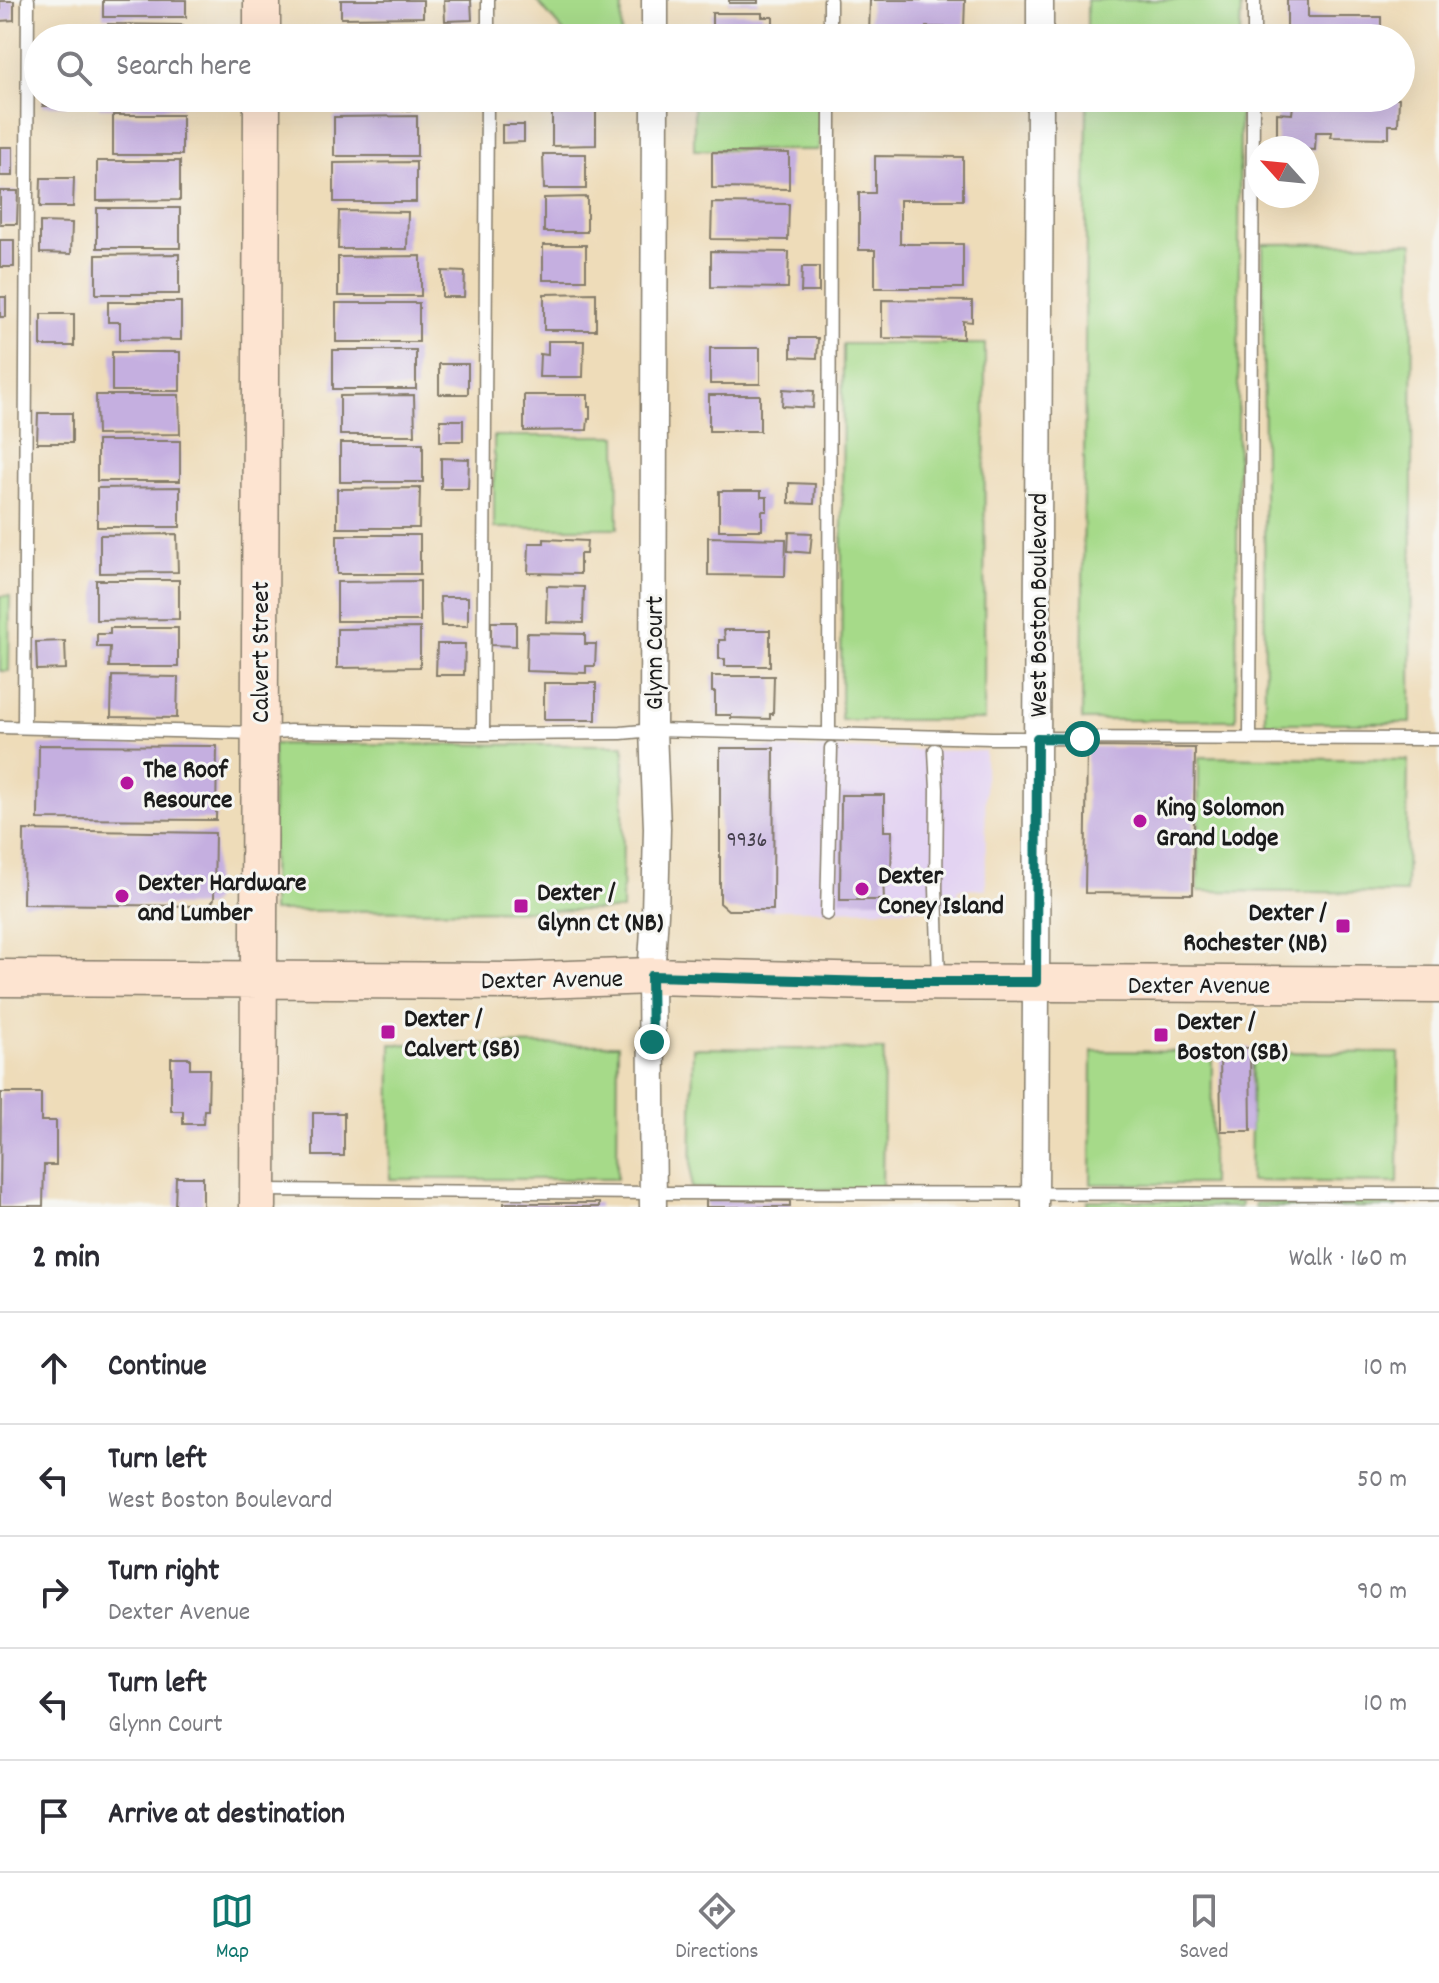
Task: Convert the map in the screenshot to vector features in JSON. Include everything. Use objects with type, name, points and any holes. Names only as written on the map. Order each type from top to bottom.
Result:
[{"type":"street","points":[[262,0],[262,24]]},
{"type":"street","points":[[655,0],[655,24]]},
{"type":"street","points":[[1040,0],[1040,24]]},
{"type":"street","name":"Calvert Street","points":[[258,1199],[262,112]]},
{"type":"street","name":"Glynn Court","points":[[653,1200],[651,976],[657,828],[653,730],[655,112]]},
{"type":"street","name":"West Boston Boulevard","points":[[1035,1200],[1040,112]]},
{"type":"street","name":"Dexter Avenue","points":[[0,978],[515,981],[651,976],[940,983],[1439,985]]},
{"type":"lane","points":[[28,0],[28,24]]},
{"type":"lane","points":[[488,0],[488,24]]},
{"type":"lane","points":[[830,0],[830,24]]},
{"type":"lane","points":[[1254,0],[1254,24]]},
{"type":"lane","points":[[24,727],[27,112]]},
{"type":"lane","points":[[483,734],[487,112]]},
{"type":"lane","points":[[829,734],[830,112]]},
{"type":"lane","points":[[1250,739],[1253,112]]},
{"type":"lane","points":[[0,727],[259,733],[621,733],[653,730],[1037,738],[1439,739]]},
{"type":"lane","points":[[827,914],[831,748]]},
{"type":"lane","points":[[935,750],[940,983]]},
{"type":"lane","points":[[836,1193],[836,1207]]},
{"type":"lane","points":[[258,1199],[653,1200],[836,1193],[1035,1200],[1246,1200],[1439,1194]]},
{"type":"shaded area","points":[[774,748],[985,751],[986,889],[958,889],[959,909],[773,910]]},
{"type":"green space","points":[[536,0],[622,0],[621,24],[557,24]]},
{"type":"green space","points":[[1087,0],[1241,0],[1240,24],[1087,24]]},
{"type":"green space","points":[[694,112],[820,112],[819,150],[694,150]]},
{"type":"green space","points":[[1087,112],[1240,112],[1236,720],[1082,720]]},
{"type":"green space","points":[[1413,243],[1411,723],[1265,723],[1263,244]]},
{"type":"green space","points":[[843,344],[985,344],[984,720],[841,720]]},
{"type":"green space","points":[[494,436],[617,436],[618,528],[494,528]]},
{"type":"green space","points":[[0,596],[10,596],[9,671],[0,671]]},
{"type":"green space","points":[[273,744],[624,745],[622,910],[272,911]]},
{"type":"green space","points":[[1199,757],[1408,760],[1406,893],[1198,891]]},
{"type":"green space","points":[[391,1044],[618,1045],[617,1179],[390,1179]]},
{"type":"green space","points":[[693,1048],[884,1050],[882,1190],[691,1188]]},
{"type":"green space","points":[[1092,1051],[1212,1052],[1211,1184],[1091,1184]]},
{"type":"green space","points":[[1252,1052],[1399,1053],[1398,1183],[1250,1181]]},
{"type":"green space","points":[[1087,1200],[1241,1202],[1241,1207],[1087,1207]]},
{"type":"green space","points":[[1397,1200],[1397,1207],[1255,1207],[1255,1203]]},
{"type":"building","points":[[103,0],[186,0],[186,17],[103,17]]},
{"type":"building","points":[[341,0],[423,0],[423,17],[341,18]]},
{"type":"building","points":[[444,0],[471,0],[472,20],[445,21]]},
{"type":"building","points":[[729,0],[758,0],[758,3],[729,3]]},
{"type":"building","points":[[870,0],[965,0],[964,24],[869,24]]},
{"type":"building","points":[[1287,0],[1308,0],[1308,17],[1381,17],[1381,24],[1287,24]]},
{"type":"building","points":[[0,1],[14,1],[14,20],[0,21]]},
{"type":"building","points":[[712,13],[762,13],[762,17],[773,17],[773,24],[712,24]]},
{"type":"building","points":[[552,112],[596,112],[596,145],[552,146]]},
{"type":"building","points":[[1398,112],[1398,125],[1389,125],[1389,138],[1331,137],[1332,132],[1316,132],[1316,136],[1277,136],[1277,113]]},
{"type":"building","points":[[113,115],[182,115],[182,155],[113,155]]},
{"type":"building","points":[[417,116],[417,156],[334,156],[334,117]]},
{"type":"building","points":[[502,125],[524,125],[524,142],[502,143]]},
{"type":"building","points":[[0,147],[13,147],[13,176],[0,176]]},
{"type":"building","points":[[712,152],[789,153],[789,189],[712,188]]},
{"type":"building","points":[[543,154],[586,154],[586,189],[544,189]]},
{"type":"building","points":[[875,156],[963,157],[963,200],[900,200],[900,244],[963,244],[963,288],[875,288],[875,250],[859,250],[859,193],[875,193]]},
{"type":"building","points":[[97,161],[180,161],[180,200],[97,201]]},
{"type":"building","points":[[416,162],[416,202],[334,202],[334,163]]},
{"type":"building","points":[[41,178],[74,178],[73,207],[40,207]]},
{"type":"building","points":[[0,191],[18,191],[17,224],[0,224]]},
{"type":"building","points":[[587,197],[587,232],[544,232],[544,198]]},
{"type":"building","points":[[712,203],[789,204],[788,240],[711,239]]},
{"type":"building","points":[[97,208],[180,208],[180,248],[97,248]]},
{"type":"building","points":[[339,211],[408,212],[407,249],[338,249]]},
{"type":"building","points":[[40,222],[72,223],[71,254],[40,253]]},
{"type":"building","points":[[0,240],[14,240],[14,267],[0,267]]},
{"type":"building","points":[[543,245],[586,245],[586,280],[543,280]]},
{"type":"building","points":[[711,251],[789,252],[788,288],[711,287]]},
{"type":"building","points":[[179,254],[179,294],[96,294],[96,255]]},
{"type":"building","points":[[421,256],[421,296],[338,296],[338,257]]},
{"type":"building","points":[[802,267],[819,267],[819,292],[801,292]]},
{"type":"building","points":[[442,271],[465,272],[464,297],[442,297]]},
{"type":"building","points":[[596,293],[596,330],[544,330],[544,294]]},
{"type":"building","points":[[0,297],[6,297],[6,317],[0,317]]},
{"type":"building","points":[[882,300],[972,301],[972,322],[963,321],[963,339],[882,338]]},
{"type":"building","points":[[108,302],[181,302],[181,340],[120,339],[120,322],[108,322]]},
{"type":"building","points":[[336,303],[419,303],[419,342],[336,342]]},
{"type":"building","points":[[41,314],[74,314],[74,346],[41,346]]},
{"type":"building","points":[[791,338],[818,338],[817,358],[791,357]]},
{"type":"building","points":[[548,341],[584,341],[583,377],[539,377],[540,354],[548,355]]},
{"type":"building","points":[[710,348],[760,348],[760,384],[710,384]]},
{"type":"building","points":[[333,350],[416,350],[416,389],[333,389]]},
{"type":"building","points":[[112,352],[180,352],[180,391],[112,391]]},
{"type":"building","points":[[439,364],[468,364],[468,394],[439,394]]},
{"type":"building","points":[[783,389],[814,391],[813,408],[782,406]]},
{"type":"building","points":[[96,395],[179,395],[180,434],[97,435]]},
{"type":"building","points":[[414,395],[415,435],[340,435],[340,396]]},
{"type":"building","points":[[524,395],[588,395],[590,419],[587,430],[524,431]]},
{"type":"building","points":[[709,395],[760,395],[760,431],[709,431]]},
{"type":"building","points":[[38,413],[72,413],[72,443],[37,443]]},
{"type":"building","points":[[440,420],[463,420],[463,441],[440,441]]},
{"type":"building","points":[[97,441],[180,441],[180,481],[97,481]]},
{"type":"building","points":[[340,443],[423,443],[423,482],[340,482]]},
{"type":"building","points":[[441,458],[469,459],[468,489],[441,489]]},
{"type":"building","points":[[789,483],[815,484],[814,504],[789,503]]},
{"type":"building","points":[[180,487],[180,527],[97,527],[97,488]]},
{"type":"building","points":[[420,488],[419,528],[337,528],[337,489]]},
{"type":"building","points":[[719,491],[761,491],[761,497],[767,497],[767,511],[762,511],[762,530],[719,530]]},
{"type":"building","points":[[789,532],[812,533],[810,553],[788,551]]},
{"type":"building","points":[[177,534],[178,572],[100,573],[100,535]]},
{"type":"building","points":[[337,535],[420,535],[420,574],[337,574]]},
{"type":"building","points":[[708,537],[786,539],[785,576],[708,575]]},
{"type":"building","points":[[544,539],[587,541],[586,554],[580,554],[580,574],[528,573],[529,543],[544,543]]},
{"type":"building","points":[[96,580],[179,580],[179,619],[96,620]]},
{"type":"building","points":[[420,581],[420,621],[337,621],[337,582]]},
{"type":"building","points":[[547,586],[584,587],[583,623],[546,622]]},
{"type":"building","points":[[440,597],[468,597],[468,626],[441,626]]},
{"type":"building","points":[[491,622],[516,622],[516,646],[491,645]]},
{"type":"building","points":[[110,628],[178,628],[178,667],[109,667],[110,647],[97,647],[97,634],[110,634]]},
{"type":"building","points":[[420,628],[420,667],[337,668],[337,629]]},
{"type":"building","points":[[724,630],[770,630],[770,666],[725,666],[725,659],[719,659],[719,640],[725,640]]},
{"type":"building","points":[[527,633],[585,634],[585,644],[596,644],[595,666],[586,666],[586,673],[526,671]]},
{"type":"building","points":[[65,641],[66,669],[37,670],[36,642]]},
{"type":"building","points":[[437,644],[465,644],[464,675],[436,675]]},
{"type":"building","points":[[112,676],[178,677],[177,718],[111,717]]},
{"type":"building","points":[[712,676],[774,676],[773,714],[770,714],[770,719],[715,715]]},
{"type":"building","points":[[544,683],[596,683],[596,720],[544,720]]},
{"type":"building","name":"The Roof Resource","points":[[39,745],[217,746],[216,820],[38,819]]},
{"type":"building","name":"King Solomon Grand Lodge","points":[[1087,747],[1195,748],[1193,894],[1085,893]]},
{"type":"building","points":[[720,748],[774,748],[773,910],[728,910],[720,903]]},
{"type":"building","points":[[841,795],[884,795],[884,831],[892,831],[891,876],[883,876],[884,900],[840,900]]},
{"type":"building","points":[[24,830],[215,833],[214,899],[206,906],[23,904]]},
{"type":"building","points":[[1220,1048],[1250,1048],[1251,1131],[1221,1131]]},
{"type":"building","points":[[171,1058],[190,1058],[190,1069],[209,1069],[208,1110],[204,1110],[203,1124],[183,1124],[183,1111],[171,1111]]},
{"type":"building","points":[[1,1093],[41,1093],[41,1121],[56,1121],[56,1165],[44,1165],[43,1206],[0,1206]]},
{"type":"building","points":[[313,1113],[344,1113],[344,1156],[313,1156]]},
{"type":"building","points":[[176,1177],[203,1177],[203,1207],[175,1207]]},
{"type":"building","points":[[706,1200],[790,1201],[790,1207],[706,1207]]},
{"type":"building","points":[[504,1203],[599,1203],[599,1207],[504,1207]]},
{"type":"place","name":"The Roof Resource","points":[[127,783]]},
{"type":"place","name":"King Solomon Grand Lodge","points":[[1140,821]]},
{"type":"place","name":"Dexter Coney Island","points":[[862,889]]},
{"type":"place","name":"Dexter Hardware and Lumber","points":[[122,896]]},
{"type":"place","name":"Dexter / Glynn Ct (NB)","points":[[521,906]]},
{"type":"place","name":"Dexter / Rochester (NB)","points":[[1343,926]]},
{"type":"place","name":"Dexter / Calvert (SB)","points":[[388,1032]]},
{"type":"place","name":"Dexter / Boston (SB)","points":[[1161,1035]]},
{"type":"route","points":[[652,1042],[651,976],[873,982],[1036,982],[1037,738],[1082,739]]}]
